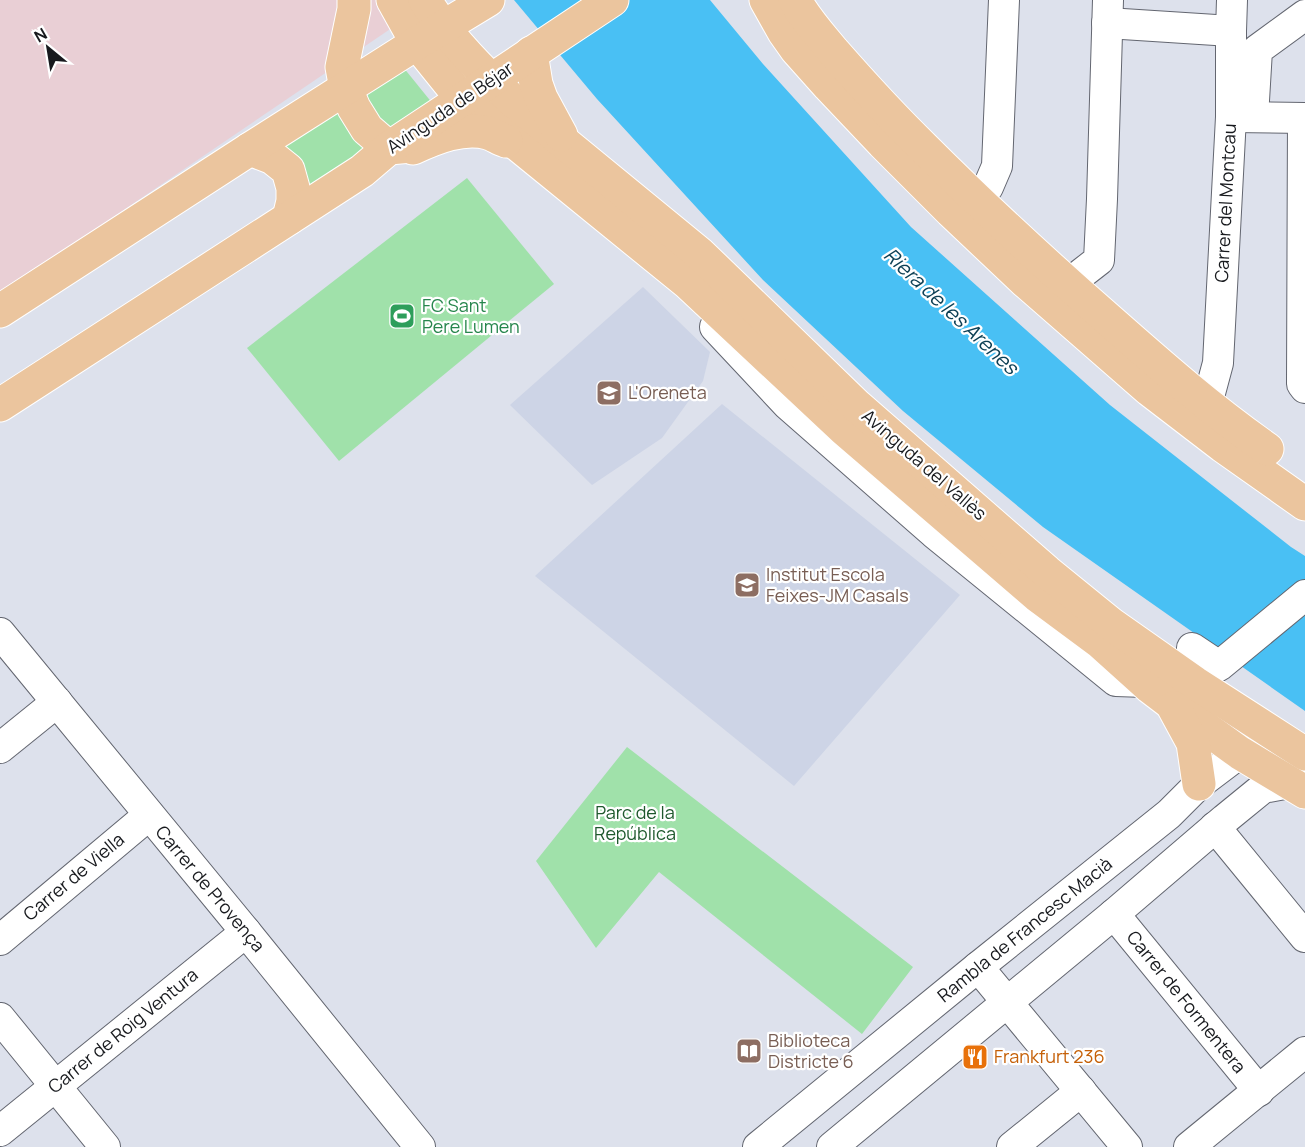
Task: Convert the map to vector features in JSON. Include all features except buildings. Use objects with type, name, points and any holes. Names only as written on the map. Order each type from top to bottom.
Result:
[{"type":"main road","points":[[354,0],[344,78],[354,108],[367,129],[403,147]]},
{"type":"main road","name":"Avinguda del Vallès","points":[[393,0],[431,35],[700,254],[857,406],[1047,572],[1111,624],[1195,683],[1301,772]]},
{"type":"main road","name":"Avinguda del Vallès","points":[[425,0],[431,35],[463,100],[688,283],[844,429],[1038,596],[1100,642],[1171,703],[1240,753],[1301,772]]},
{"type":"main road","points":[[0,311],[306,114],[344,78],[431,35],[488,0]]},
{"type":"main road","name":"Avinguda de Béjar","points":[[403,147],[490,81],[612,0]]},
{"type":"main road","points":[[766,0],[796,49],[829,86],[951,211],[1025,281],[1150,390],[1223,446],[1305,504]]},
{"type":"main road","points":[[797,3],[822,17],[988,187],[1210,392],[1252,439],[1305,476]]},
{"type":"main road","points":[[797,3],[815,29],[851,72],[970,194],[1155,361],[1210,392]]},
{"type":"main road","name":"Avinguda del Vallès","points":[[531,53],[536,84],[541,98],[568,146]]},
{"type":"main road","name":"Avinguda del Vallès","points":[[289,218],[403,147],[465,131],[487,133],[518,146]]},
{"type":"main road","points":[[0,405],[289,218],[293,188],[288,170],[273,158],[250,149]]},
{"type":"main road","name":"Avinguda del Vallès","points":[[1171,703],[1193,743],[1199,784]]},
{"type":"street","points":[[988,187],[997,166],[1004,0]]},
{"type":"street","name":"Carrer del Montcau","points":[[1210,392],[1218,363],[1242,117],[1231,31],[1232,0]]},
{"type":"street","points":[[1081,274],[1099,260],[1108,12],[1231,31]]},
{"type":"street","points":[[1304,376],[1304,118],[1242,117],[1257,50],[1305,15]]},
{"type":"street","points":[[1192,648],[1219,666],[1305,595]]},
{"type":"street","name":"Carrer de Provença","points":[[0,633],[246,932],[413,1145]]},
{"type":"street","points":[[0,748],[57,702]]},
{"type":"street","name":"Rambla de Francesc Macià","points":[[758,1147],[1169,814],[1199,784],[1240,753]]},
{"type":"street","points":[[832,1147],[1263,788],[1301,772]]},
{"type":"street","name":"Carrer de Viella","points":[[0,940],[149,815]]},
{"type":"street","points":[[1215,827],[1305,937]]},
{"type":"street","name":"Carrer de Formentera","points":[[1114,914],[1258,1091]]},
{"type":"street","name":"Carrer de Roig Ventura","points":[[0,1131],[246,932]]},
{"type":"street","points":[[978,967],[1127,1147]]},
{"type":"street","points":[[0,1018],[105,1147]]},
{"type":"street","points":[[1189,1147],[1305,1052]]},
{"type":"street","points":[[1012,1147],[1081,1091]]},
{"type":"shaded area","points":[[0,0],[433,0],[0,294]]},
{"type":"shaded area","name":"L'Oreneta","points":[[643,287],[710,352],[703,381],[662,438],[592,485],[510,405]]},
{"type":"shaded area","name":"Institut Escola Feixes-JM Casals","points":[[722,404],[960,595],[794,786],[535,576]]},
{"type":"green space","points":[[403,67],[433,104],[392,129],[383,127],[367,97],[369,91]]},
{"type":"green space","points":[[339,107],[356,140],[365,150],[302,193],[274,146]]},
{"type":"green space","name":"FC Sant Pere Lumen","points":[[467,178],[554,284],[339,461],[247,348]]},
{"type":"green space","name":"Parc de la República","points":[[627,747],[913,967],[862,1034],[659,872],[596,948],[536,861]]},
{"type":"water","name":"Riera de les Arenes","points":[[514,0],[710,0],[763,64],[911,227],[1110,405],[1305,556],[1305,711],[1043,527],[903,411],[763,280],[597,99]]},
{"type":"place","name":"FC Sant Pere Lumen","points":[[402,316]]},
{"type":"place","name":"L'Oreneta","points":[[609,393]]},
{"type":"place","name":"Institut Escola Feixes-JM Casals","points":[[747,585]]},
{"type":"place","name":"Biblioteca Districte 6","points":[[749,1051]]},
{"type":"place","name":"Frankfurt 236","points":[[975,1057]]}]
